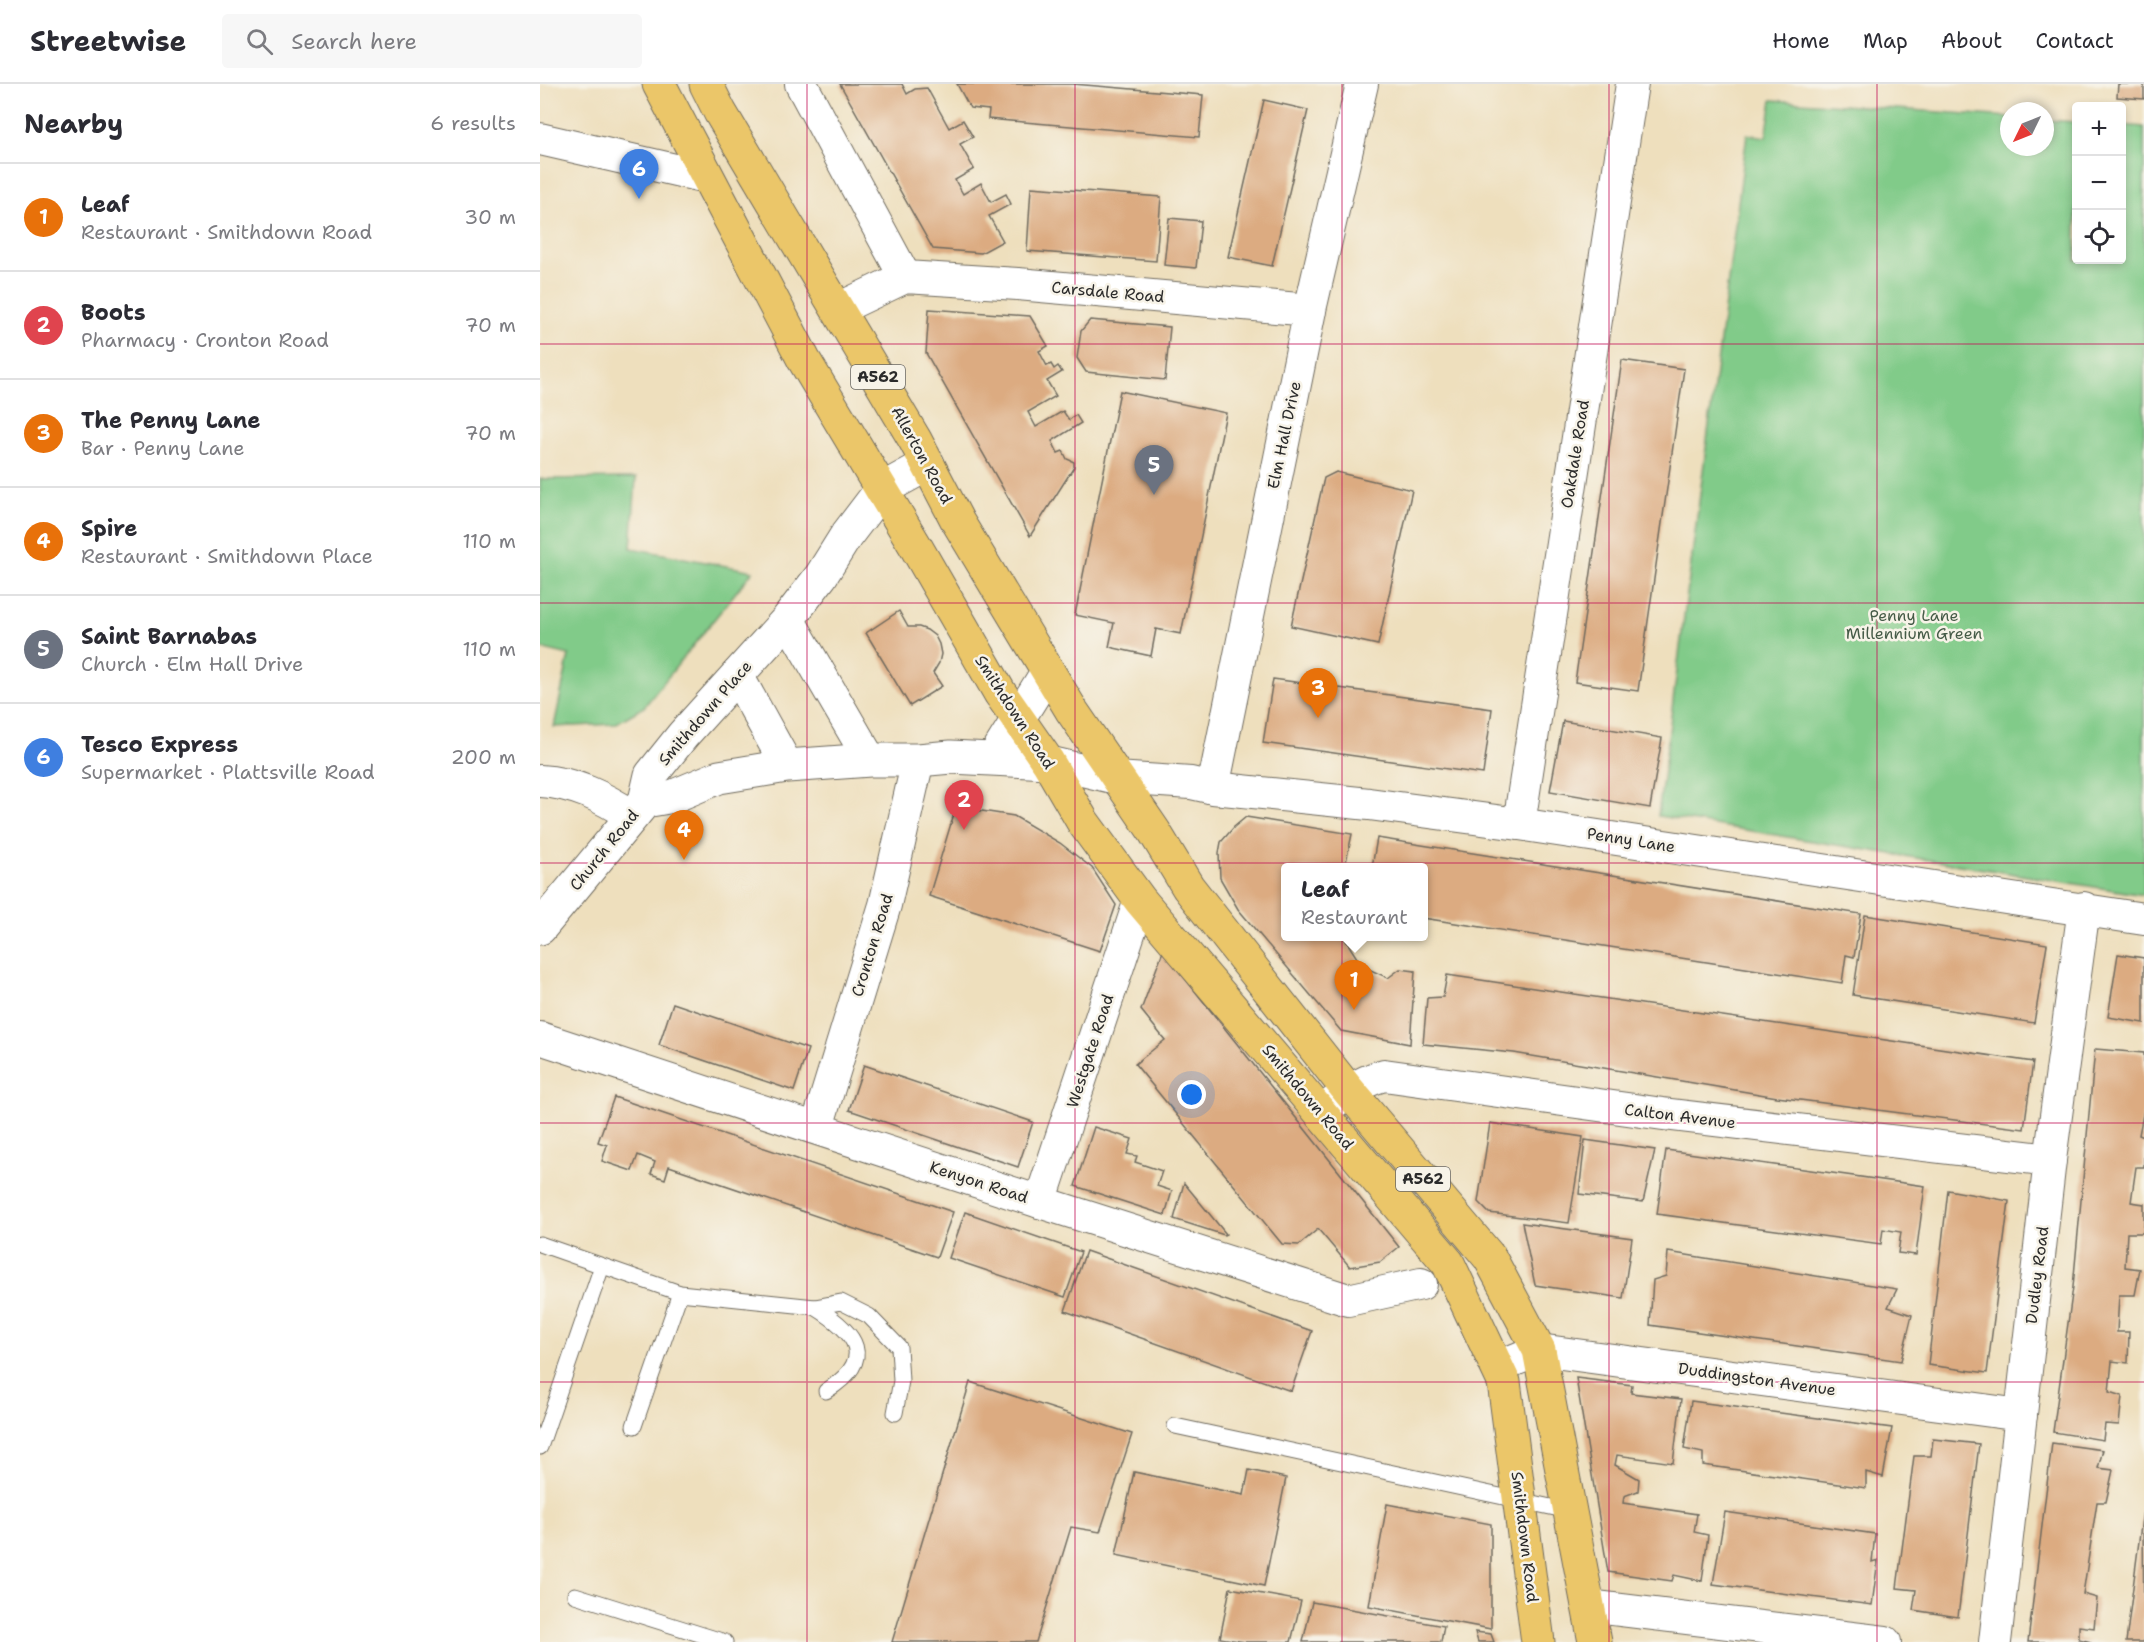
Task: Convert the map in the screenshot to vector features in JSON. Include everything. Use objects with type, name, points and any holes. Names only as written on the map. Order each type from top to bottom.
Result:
[{"type":"highway","name":"A562","points":[[658,84],[804,360],[881,490]]},
{"type":"highway","name":"Allerton Road","points":[[706,84],[720,112],[928,464],[958,522],[1048,671]]},
{"type":"highway","name":"Smithdown Road","points":[[881,490],[1000,693],[1048,762],[1083,822],[1140,900],[1448,1263],[1504,1382],[1538,1642]]},
{"type":"highway","name":"A562","points":[[1048,671],[1084,730],[1154,831],[1188,887],[1348,1090],[1490,1258],[1539,1350],[1595,1642]]},
{"type":"street","points":[[801,84],[905,277],[838,309]]},
{"type":"street","name":"Elm Hall Drive","points":[[1213,788],[1221,739],[1310,310],[1362,84]]},
{"type":"street","name":"Oakdale Road","points":[[1519,824],[1632,84]]},
{"type":"street","points":[[540,139],[706,177]]},
{"type":"street","name":"Carsdale Road","points":[[905,277],[1018,284],[1310,310]]},
{"type":"street","name":"Smithdown Place","points":[[639,808],[651,775],[788,619],[881,490],[928,464]]},
{"type":"street","points":[[788,619],[870,760]]},
{"type":"street","points":[[994,758],[1048,671]]},
{"type":"street","points":[[737,675],[787,765]]},
{"type":"street","points":[[540,781],[557,782],[639,808],[719,777],[787,765],[870,760],[918,760],[951,756],[1048,762]]},
{"type":"street","name":"Cronton Road","points":[[817,1127],[885,905],[918,760]]},
{"type":"street","name":"Penny Lane","points":[[1048,762],[1116,778],[1191,783],[1213,788],[1369,804],[1519,824],[2084,908],[2144,919]]},
{"type":"street","name":"Church Road","points":[[544,914],[639,808]]},
{"type":"street","name":"Westgate Road","points":[[1040,1202],[1140,900]]},
{"type":"street","name":"Dudley Road","points":[[1995,1642],[2050,1160],[2084,908]]},
{"type":"street","name":"Kenyon Road","points":[[540,1038],[1348,1300],[1421,1284]]},
{"type":"street","name":"Calton Avenue","points":[[1322,1112],[1348,1090],[1365,1080],[1384,1075],[1663,1114],[2050,1160]]},
{"type":"street","name":"Duddingston Avenue","points":[[1497,1367],[1539,1350],[2021,1415]]},
{"type":"street","points":[[1588,1606],[1885,1642]]},
{"type":"lane","points":[[540,1244],[680,1293],[815,1307],[841,1302],[869,1316],[899,1347],[901,1381],[895,1413]]},
{"type":"lane","points":[[540,1448],[603,1266]]},
{"type":"lane","points":[[634,1426],[680,1293]]},
{"type":"lane","points":[[815,1307],[834,1319],[847,1332],[856,1348],[855,1366],[843,1380],[826,1391]]},
{"type":"lane","points":[[1175,1426],[1569,1511]]},
{"type":"lane","points":[[575,1595],[725,1642]]},
{"type":"green space","name":"Penny Lane Millennium Green","points":[[1772,100],[2000,116],[2000,156],[2054,156],[2054,121],[2072,122],[2072,264],[2126,264],[2126,125],[2144,127],[2144,895],[1658,816],[1747,134],[1766,137]]},
{"type":"green space","points":[[636,478],[631,548],[753,571],[644,707],[615,724],[554,727],[569,655],[540,648],[540,479]]},
{"type":"building","points":[[840,84],[902,84],[907,94],[915,89],[927,88],[949,128],[963,120],[973,137],[960,144],[974,169],[955,180],[963,194],[981,183],[991,202],[1006,194],[1011,204],[989,216],[1003,241],[981,253],[933,249]]},
{"type":"building","points":[[957,84],[1073,84],[1203,95],[1199,137],[988,119],[989,110],[970,108]]},
{"type":"building","points":[[2118,84],[2144,84],[2144,99],[2117,97]]},
{"type":"building","points":[[1264,100],[1308,110],[1272,266],[1228,257]]},
{"type":"building","points":[[1031,187],[1161,197],[1156,261],[1027,251]]},
{"type":"building","points":[[1169,218],[1201,221],[1196,268],[1164,265]]},
{"type":"building","points":[[929,309],[1030,316],[1048,346],[1039,351],[1047,366],[1051,364],[1054,369],[1058,366],[1062,372],[1047,381],[1056,396],[1028,412],[1036,427],[1063,411],[1069,420],[1076,415],[1081,423],[1052,441],[1058,453],[1063,451],[1067,459],[1074,462],[1074,467],[1030,536],[926,353]]},
{"type":"building","points":[[1090,320],[1170,327],[1165,380],[1086,372],[1077,358],[1081,331]]},
{"type":"building","points":[[1622,360],[1684,369],[1638,691],[1575,682]]},
{"type":"building","points":[[1120,391],[1226,413],[1181,634],[1156,629],[1151,656],[1109,647],[1114,623],[1075,615]]},
{"type":"building","points":[[1336,472],[1412,490],[1378,645],[1291,626],[1324,478]]},
{"type":"building","points":[[899,611],[908,627],[919,627],[935,636],[941,654],[933,673],[942,686],[910,706],[866,633]]},
{"type":"building","points":[[1273,679],[1492,709],[1483,774],[1263,743]]},
{"type":"building","points":[[1563,721],[1662,738],[1650,808],[1550,791]]},
{"type":"building","points":[[956,807],[1014,816],[1060,843],[1092,868],[1116,905],[1100,951],[929,896]]},
{"type":"building","points":[[1246,817],[1352,834],[1346,863],[1281,863],[1281,941],[1346,941],[1362,966],[1388,978],[1400,969],[1415,971],[1410,1044],[1341,1031],[1238,909],[1220,878],[1221,842]]},
{"type":"building","points":[[1377,838],[1861,914],[1854,957],[1846,955],[1842,983],[1428,919],[1428,863],[1373,863]]},
{"type":"building","points":[[1865,915],[2047,944],[2034,1023],[1853,995]]},
{"type":"building","points":[[1163,951],[1399,1247],[1380,1262],[1350,1267],[1318,1229],[1299,1245],[1282,1244],[1135,1064],[1165,1040],[1141,1010]]},
{"type":"building","points":[[2118,954],[2144,958],[2144,1023],[2108,1017]]},
{"type":"building","points":[[1447,975],[2033,1062],[2024,1129],[1777,1097],[1514,1053],[1423,1044],[1427,998],[1443,997]]},
{"type":"building","points":[[673,1003],[808,1049],[794,1091],[659,1045]]},
{"type":"building","points":[[2095,1049],[2144,1053],[2144,1109],[2139,1135],[2144,1137],[2144,1167],[2136,1167],[2131,1202],[2144,1204],[2144,1226],[2143,1233],[2127,1233],[2125,1267],[2140,1269],[2135,1295],[2119,1295],[2117,1332],[2129,1332],[2128,1363],[2112,1361],[2109,1392],[2122,1396],[2119,1425],[2105,1424],[2103,1440],[2053,1432],[2073,1287]]},
{"type":"building","points":[[864,1065],[1033,1122],[1018,1167],[849,1110]]},
{"type":"building","points":[[614,1097],[953,1212],[937,1257],[669,1166],[665,1179],[651,1174],[655,1162],[638,1155],[632,1171],[602,1161],[607,1145],[598,1142]]},
{"type":"building","points":[[1490,1123],[1583,1137],[1569,1223],[1489,1213],[1478,1202]]},
{"type":"building","points":[[1094,1127],[1132,1139],[1127,1154],[1137,1156],[1135,1162],[1162,1171],[1157,1186],[1172,1191],[1165,1215],[1075,1186]]},
{"type":"building","points":[[1585,1140],[1655,1150],[1643,1202],[1579,1194]]},
{"type":"building","points":[[1666,1150],[1925,1186],[1916,1255],[1898,1253],[1901,1232],[1883,1229],[1881,1244],[1657,1214]]},
{"type":"building","points":[[1184,1183],[1226,1234],[1174,1219]]},
{"type":"building","points":[[1948,1190],[2009,1201],[1987,1373],[1928,1365]]},
{"type":"building","points":[[965,1212],[1081,1252],[1065,1297],[949,1258]]},
{"type":"building","points":[[1522,1223],[1632,1238],[1623,1298],[1535,1285]]},
{"type":"building","points":[[1086,1251],[1312,1331],[1291,1391],[1065,1311]]},
{"type":"building","points":[[1668,1252],[1897,1289],[1888,1307],[1912,1315],[1901,1361],[1650,1325],[1653,1280],[1666,1276]]},
{"type":"building","points":[[1576,1378],[1632,1385],[1631,1393],[1681,1399],[1673,1463],[1617,1455],[1615,1465],[1639,1479],[1638,1491],[1624,1496],[1623,1503],[1697,1514],[1694,1532],[1708,1535],[1702,1581],[1674,1575],[1672,1581],[1608,1572]]},
{"type":"building","points":[[970,1382],[1132,1434],[1100,1532],[1071,1527],[1036,1642],[892,1642]]},
{"type":"building","points":[[1691,1401],[1892,1428],[1883,1477],[1866,1472],[1866,1488],[1703,1465],[1703,1453],[1684,1449]]},
{"type":"building","points":[[1933,1439],[1979,1444],[1958,1617],[1913,1610],[1916,1590],[1897,1588],[1914,1456],[1931,1456]]},
{"type":"building","points":[[2052,1443],[2103,1450],[2098,1468],[2113,1470],[2106,1502],[2097,1502],[2083,1594],[2097,1598],[2094,1628],[2079,1626],[2079,1639],[2091,1642],[2028,1642]]},
{"type":"building","points":[[1249,1470],[1286,1478],[1264,1586],[1116,1555],[1134,1472],[1244,1495]]},
{"type":"building","points":[[1387,1504],[1491,1524],[1491,1629],[1369,1606]]},
{"type":"building","points":[[2143,1510],[2144,1642],[2126,1642]]},
{"type":"building","points":[[1725,1512],[1875,1534],[1872,1562],[1878,1560],[1872,1605],[1713,1584]]},
{"type":"building","points":[[1230,1588],[1301,1601],[1291,1642],[1245,1642],[1220,1638]]},
{"type":"building","points":[[1312,1602],[1444,1626],[1441,1642],[1303,1642]]},
{"type":"building","points":[[1475,1632],[1491,1634],[1494,1642],[1478,1642]]},
{"type":"place","name":"Tesco Express","points":[[639,199]]},
{"type":"place","name":"Saint Barnabas","points":[[1154,495]]},
{"type":"place","name":"The Penny Lane","points":[[1318,718]]},
{"type":"place","name":"Boots","points":[[964,830]]},
{"type":"place","name":"Spire","points":[[684,860]]},
{"type":"place","name":"Leaf","points":[[1354,1010]]}]
